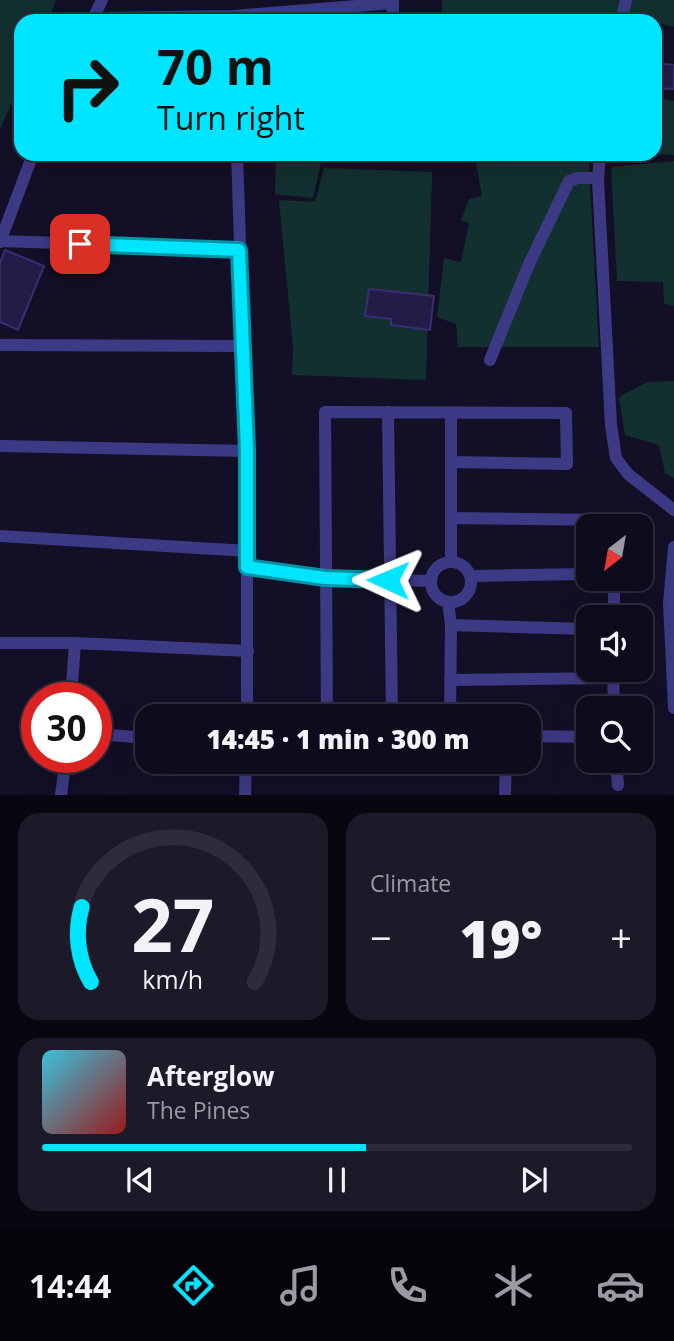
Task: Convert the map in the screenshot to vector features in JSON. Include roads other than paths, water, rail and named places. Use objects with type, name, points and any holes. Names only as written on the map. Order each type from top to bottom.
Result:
[{"type":"street","points":[[271,14],[393,1]]},
{"type":"street","points":[[30,161],[0,241],[239,250]]},
{"type":"street","points":[[237,161],[247,450],[247,704]]},
{"type":"street","points":[[599,161],[598,178],[611,425],[616,458],[628,474],[674,510]]},
{"type":"street","points":[[490,360],[528,264],[569,181],[598,178]]},
{"type":"street","points":[[0,345],[244,346]]},
{"type":"street","points":[[327,704],[325,412],[566,413],[567,464],[452,462]]},
{"type":"street","points":[[388,412],[391,704]]},
{"type":"street","points":[[451,561],[452,413]]},
{"type":"street","points":[[0,446],[247,450]]},
{"type":"street","points":[[451,518],[576,520]]},
{"type":"street","points":[[0,536],[248,551]]},
{"type":"street","points":[[674,547],[668,603],[674,708]]},
{"type":"street","points":[[451,561],[464,566],[471,576],[471,587],[466,597],[456,602],[447,602],[435,594],[430,581],[437,568],[451,561]]},
{"type":"street","points":[[247,567],[325,578],[430,581]]},
{"type":"street","points":[[471,576],[576,574]]},
{"type":"street","points":[[447,602],[451,625],[450,704]]},
{"type":"street","points":[[451,625],[576,629]]},
{"type":"street","points":[[0,643],[75,643],[248,651]]},
{"type":"street","points":[[72,682],[75,643]]},
{"type":"street","points":[[450,680],[576,675]]},
{"type":"street","points":[[112,735],[135,737]]},
{"type":"street","points":[[541,736],[576,737]]},
{"type":"street","points":[[61,795],[64,773]]},
{"type":"street","points":[[617,773],[618,785]]},
{"type":"street","points":[[245,795],[246,774]]},
{"type":"street","points":[[505,793],[506,774]]}]
